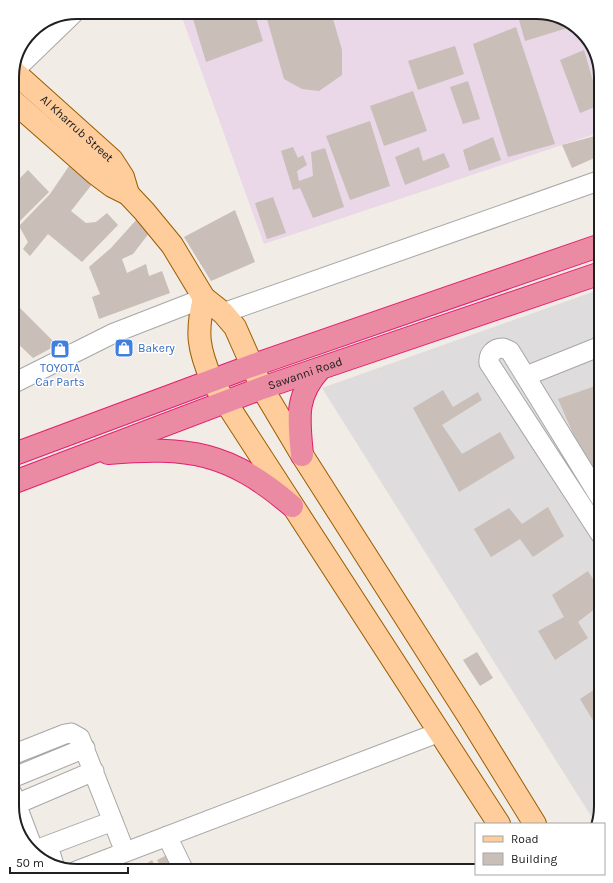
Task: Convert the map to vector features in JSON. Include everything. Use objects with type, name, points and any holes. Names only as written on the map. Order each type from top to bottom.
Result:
[{"type":"highway","name":"Sawanni Road","points":[[19,452],[252,366],[594,247]]},
{"type":"highway","name":"Sawanni Road","points":[[19,480],[262,388],[594,275]]},
{"type":"highway","points":[[302,455],[299,407],[306,386],[320,369]]},
{"type":"highway","points":[[81,456],[153,450],[185,451],[217,458],[246,471],[273,490],[292,506]]},
{"type":"main road","name":"Al Kharrub Street","points":[[19,76],[112,160],[123,177],[128,194]]},
{"type":"main road","name":"Al Kharrub Street","points":[[19,106],[96,174],[112,186],[128,194],[172,245],[204,298]]},
{"type":"main road","points":[[498,823],[224,402],[212,381],[202,357],[200,342],[200,316],[204,298],[223,313],[240,335],[262,388],[302,455],[469,717],[534,823]]},
{"type":"main road","points":[[440,732],[469,717]]},
{"type":"street","points":[[21,64],[67,20]]},
{"type":"street","points":[[223,313],[594,182]]},
{"type":"street","points":[[19,380],[114,333],[204,298]]},
{"type":"street","points":[[594,485],[526,376],[507,349],[499,348],[490,355],[489,363],[594,524]]},
{"type":"street","points":[[526,376],[594,349]]},
{"type":"street","points":[[94,864],[440,732]]},
{"type":"street","points":[[19,752],[70,733],[80,738],[126,852]]},
{"type":"street","points":[[19,775],[85,748]]},
{"type":"street","points":[[19,798],[94,772]]},
{"type":"street","points":[[19,810],[38,848]]},
{"type":"street","points":[[38,849],[113,821]]},
{"type":"street","points":[[167,836],[181,864]]},
{"type":"shaded area","points":[[183,19],[540,19],[555,22],[572,31],[582,41],[590,54],[594,69],[594,134],[264,244]]},
{"type":"shaded area","points":[[594,291],[594,814],[593,819],[322,388]]},
{"type":"building","points":[[193,19],[256,19],[263,41],[206,62]]},
{"type":"building","points":[[267,19],[333,19],[342,50],[342,75],[319,91],[302,89],[284,79]]},
{"type":"building","points":[[519,19],[548,20],[567,28],[525,41]]},
{"type":"building","points":[[53,24],[28,46],[36,36]]},
{"type":"building","points":[[516,27],[555,144],[508,157],[473,44]]},
{"type":"building","points":[[455,46],[464,74],[418,90],[408,61]]},
{"type":"building","points":[[584,50],[594,84],[594,107],[580,113],[560,60]]},
{"type":"building","points":[[468,81],[480,119],[463,124],[450,87]]},
{"type":"building","points":[[413,91],[427,131],[384,146],[370,106]]},
{"type":"building","points":[[370,121],[390,186],[350,200],[326,136]]},
{"type":"building","points":[[594,136],[594,158],[572,168],[562,145]]},
{"type":"building","points":[[493,137],[501,160],[469,171],[463,150]]},
{"type":"building","points":[[293,147],[298,158],[303,155],[307,165],[297,171],[299,181],[313,176],[311,152],[325,148],[344,207],[313,218],[300,188],[293,190],[281,151]]},
{"type":"building","points":[[419,147],[423,161],[444,153],[450,167],[405,185],[395,157]]},
{"type":"building","points":[[69,166],[93,183],[71,211],[86,223],[96,222],[107,213],[118,225],[82,262],[48,234],[30,256],[23,249],[28,242],[19,226],[50,194]]},
{"type":"building","points":[[28,170],[49,192],[19,222],[19,179]]},
{"type":"building","points":[[273,197],[286,233],[267,239],[255,203]]},
{"type":"building","points":[[235,210],[255,262],[211,281],[184,237]]},
{"type":"building","points":[[138,218],[150,232],[133,254],[122,259],[127,273],[146,264],[149,276],[162,271],[170,293],[99,319],[92,297],[100,294],[89,267],[111,248]]},
{"type":"building","points":[[19,307],[57,345],[33,358],[19,345]]},
{"type":"building","points":[[594,386],[594,466],[588,468],[558,399]]},
{"type":"building","points":[[443,390],[453,407],[478,392],[482,400],[442,425],[462,454],[500,432],[515,458],[459,492],[413,408]]},
{"type":"building","points":[[548,507],[564,536],[533,557],[520,539],[491,557],[474,529],[509,508],[522,524]]},
{"type":"building","points":[[588,571],[594,581],[594,609],[578,622],[588,638],[555,660],[538,631],[564,617],[552,595]]},
{"type":"building","points":[[477,652],[493,678],[480,686],[463,660]]},
{"type":"building","points":[[594,690],[594,722],[580,699]]},
{"type":"building","points":[[167,855],[171,863],[159,864],[157,860]]},
{"type":"building","points":[[152,860],[154,864],[146,864]]},
{"type":"place","name":"Bakery","points":[[124,348]]},
{"type":"place","name":"TOYOTA Car Parts","points":[[60,349]]}]
